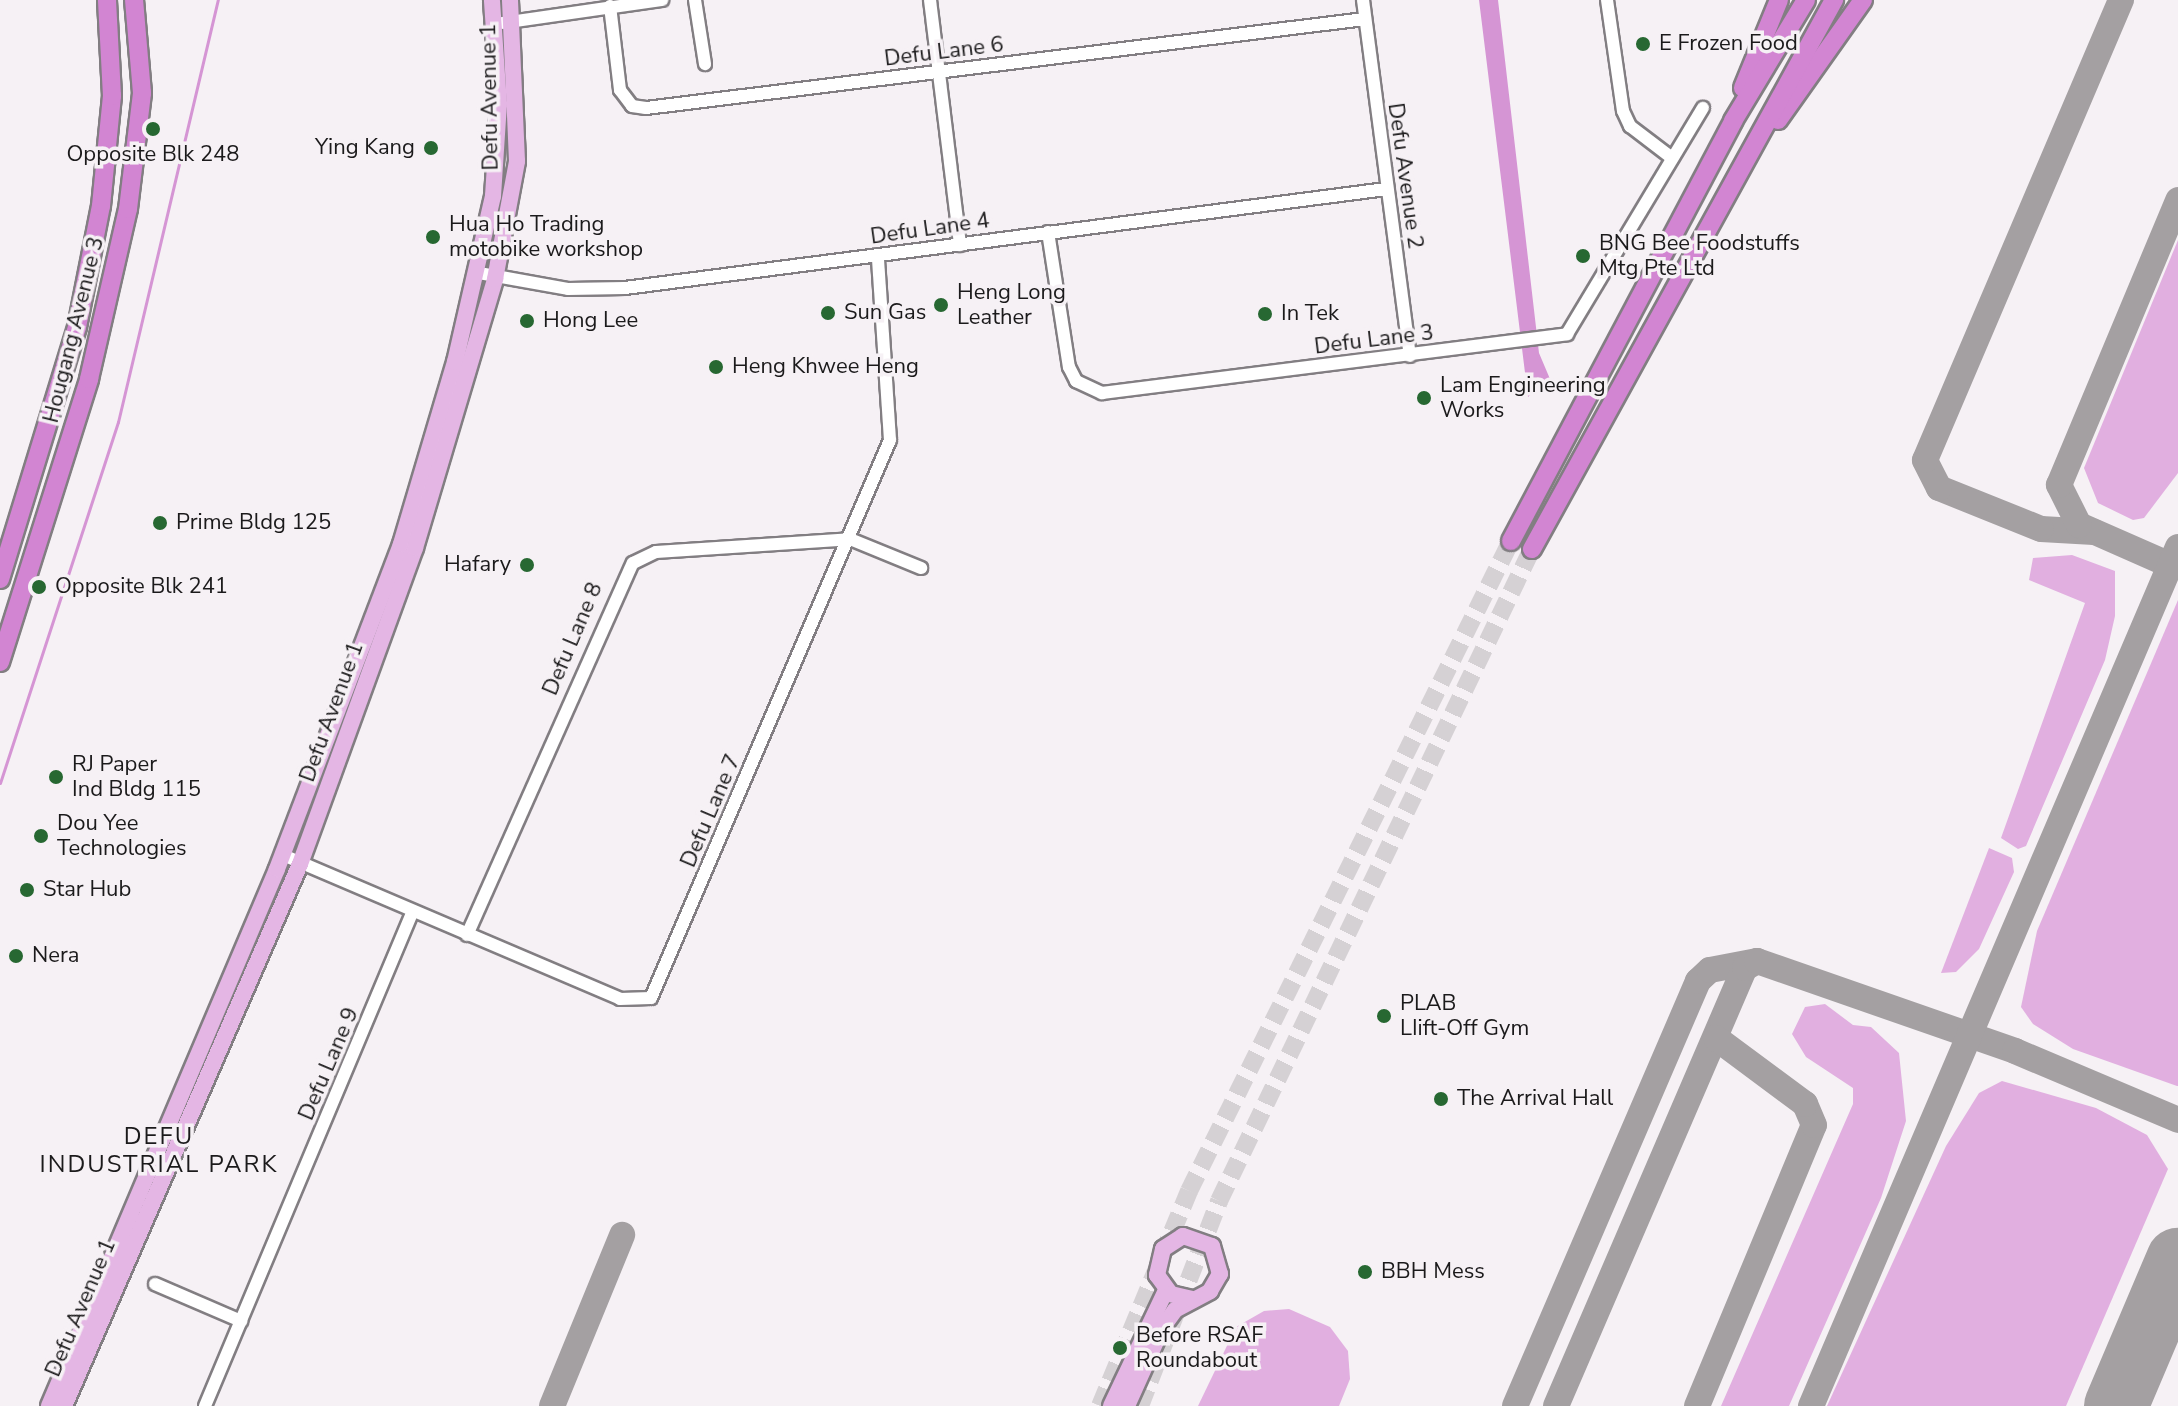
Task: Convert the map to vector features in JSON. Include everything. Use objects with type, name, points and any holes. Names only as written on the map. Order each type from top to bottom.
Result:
[{"type":"highway","name":"Hougang Avenue 3","points":[[0,579],[77,327],[109,134],[107,0]]},
{"type":"highway","name":"Hougang Avenue 3","points":[[0,662],[107,308],[137,143],[134,0]]},
{"type":"highway","points":[[1733,121],[1779,0]]},
{"type":"highway","points":[[1511,541],[1733,121],[1806,0]]},
{"type":"highway","points":[[1532,549],[1834,0]]},
{"type":"highway","points":[[1746,160],[1863,0]]},
{"type":"highway","points":[[77,327],[107,308]]},
{"type":"main road","name":"Defu Avenue 1","points":[[492,0],[504,23]]},
{"type":"main road","name":"Defu Avenue 1","points":[[54,1406],[300,864],[415,548],[487,276],[498,159],[504,23],[510,0]]},
{"type":"main road","name":"Defu Avenue 1","points":[[54,1406],[283,855],[401,544],[487,276]]},
{"type":"main road","points":[[1127,1406],[1162,1328],[1192,1299],[1210,1291],[1220,1274],[1217,1254],[1197,1237],[1163,1249],[1157,1275],[1166,1290],[1192,1299]]},
{"type":"main road","points":[[1111,1406],[1166,1290]]},
{"type":"street","points":[[504,23],[662,0]]},
{"type":"street","points":[[695,0],[705,64]]},
{"type":"street","points":[[930,0],[960,245]]},
{"type":"street","name":"Defu Avenue 2","points":[[1363,0],[1410,356]]},
{"type":"street","points":[[1607,0],[1623,111],[1630,126],[1672,158]]},
{"type":"street","name":"Defu Lane 6","points":[[610,6],[620,90],[632,106],[939,73],[1365,19]]},
{"type":"street","name":"Defu Lane 3","points":[[1048,232],[1069,367],[1090,390],[1410,356],[1567,334],[1703,108]]},
{"type":"street","name":"Defu Lane 4","points":[[487,276],[625,288],[1386,189]]},
{"type":"street","name":"Defu Lane 7","points":[[283,855],[412,913],[633,1003],[651,998],[850,539],[893,429],[878,257]]},
{"type":"street","points":[[850,539],[921,568]]},
{"type":"street","name":"Defu Lane 8","points":[[467,935],[623,572],[656,552],[850,539]]},
{"type":"street","name":"Defu Lane 9","points":[[205,1406],[412,913]]},
{"type":"street","points":[[155,1284],[241,1321]]},
{"type":"shaded area","points":[[1479,0],[1498,0],[1539,353],[1550,379],[1528,397]]},
{"type":"shaded area","points":[[2178,240],[2178,473],[2144,518],[2133,520],[2098,503],[2084,468]]},
{"type":"shaded area","points":[[2072,555],[2115,571],[2115,616],[2105,660],[2026,846],[2018,849],[2001,838],[2085,603],[2029,580],[2033,558]]},
{"type":"shaded area","points":[[2178,600],[2177,1086],[2073,1049],[2033,1024],[2021,1007],[2037,931]]},
{"type":"shaded area","points":[[1989,848],[2012,858],[2014,872],[1979,949],[1956,972],[1941,973]]},
{"type":"shaded area","points":[[1825,1004],[1853,1025],[1871,1027],[1899,1053],[1906,1121],[1881,1198],[1789,1406],[1721,1406],[1853,1104],[1853,1088],[1806,1057],[1792,1034],[1805,1007]]},
{"type":"shaded area","points":[[2002,1081],[2096,1108],[2147,1135],[2168,1169],[2066,1406],[1827,1406],[1946,1146],[1979,1093]]},
{"type":"shaded area","points":[[1289,1309],[1330,1327],[1348,1351],[1350,1379],[1339,1406],[1198,1406],[1236,1327],[1264,1311]]},
{"type":"waterway","points":[[0,783],[118,422],[218,0]]},
{"type":"taxiway","points":[[2094,532],[2041,529],[1939,488],[1925,460],[2121,0]]},
{"type":"taxiway","points":[[2170,565],[2079,525],[2059,485],[2178,200]]},
{"type":"taxiway","points":[[1811,1406],[2178,547]]},
{"type":"taxiway","points":[[1515,1406],[1698,981],[1710,970],[1757,961]]},
{"type":"taxiway","points":[[1556,1406],[1745,968],[1757,961],[2015,1051],[2178,1120]]},
{"type":"taxiway","points":[[1697,1406],[1814,1125],[1805,1104],[1716,1038]]},
{"type":"taxiway","points":[[552,1406],[622,1235]]},
{"type":"runway","points":[[2116,1406],[2178,1260]]},
{"type":"tunnel","points":[[1100,1406],[1189,1191],[1511,541]]},
{"type":"tunnel","points":[[1140,1406],[1219,1201],[1532,549]]},
{"type":"place","name":"E Frozen Food","points":[[1643,44]]},
{"type":"place","name":"Opposite Blk 248","points":[[153,129]]},
{"type":"place","name":"Ying Kang","points":[[431,148]]},
{"type":"place","name":"Hua Ho Trading motobike workshop","points":[[433,237]]},
{"type":"place","name":"BNG Bee Foodstuffs Mtg Pte Ltd","points":[[1583,256]]},
{"type":"place","name":"Heng Long Leather","points":[[941,305]]},
{"type":"place","name":"Sun Gas","points":[[828,313]]},
{"type":"place","name":"In Tek","points":[[1265,314]]},
{"type":"place","name":"Hong Lee","points":[[527,321]]},
{"type":"place","name":"Heng Khwee Heng","points":[[716,367]]},
{"type":"place","name":"Lam Engineering Works","points":[[1424,398]]},
{"type":"place","name":"Prime Bldg 125","points":[[160,523]]},
{"type":"place","name":"Hafary","points":[[527,565]]},
{"type":"place","name":"Opposite Blk 241","points":[[39,587]]},
{"type":"place","name":"RJ Paper Ind Bldg 115","points":[[56,777]]},
{"type":"place","name":"Dou Yee Technologies","points":[[41,836]]},
{"type":"place","name":"Star Hub","points":[[27,890]]},
{"type":"place","name":"Nera","points":[[16,956]]},
{"type":"place","name":"PLAB LIift-Off Gym","points":[[1384,1016]]},
{"type":"place","name":"The Arrival Hall","points":[[1441,1099]]},
{"type":"place","name":"BBH Mess","points":[[1365,1272]]},
{"type":"place","name":"Before RSAF Roundabout","points":[[1120,1348]]},
{"type":"district","name":"DEFU INDUSTRIAL PARK","points":[[159,1151]]}]
